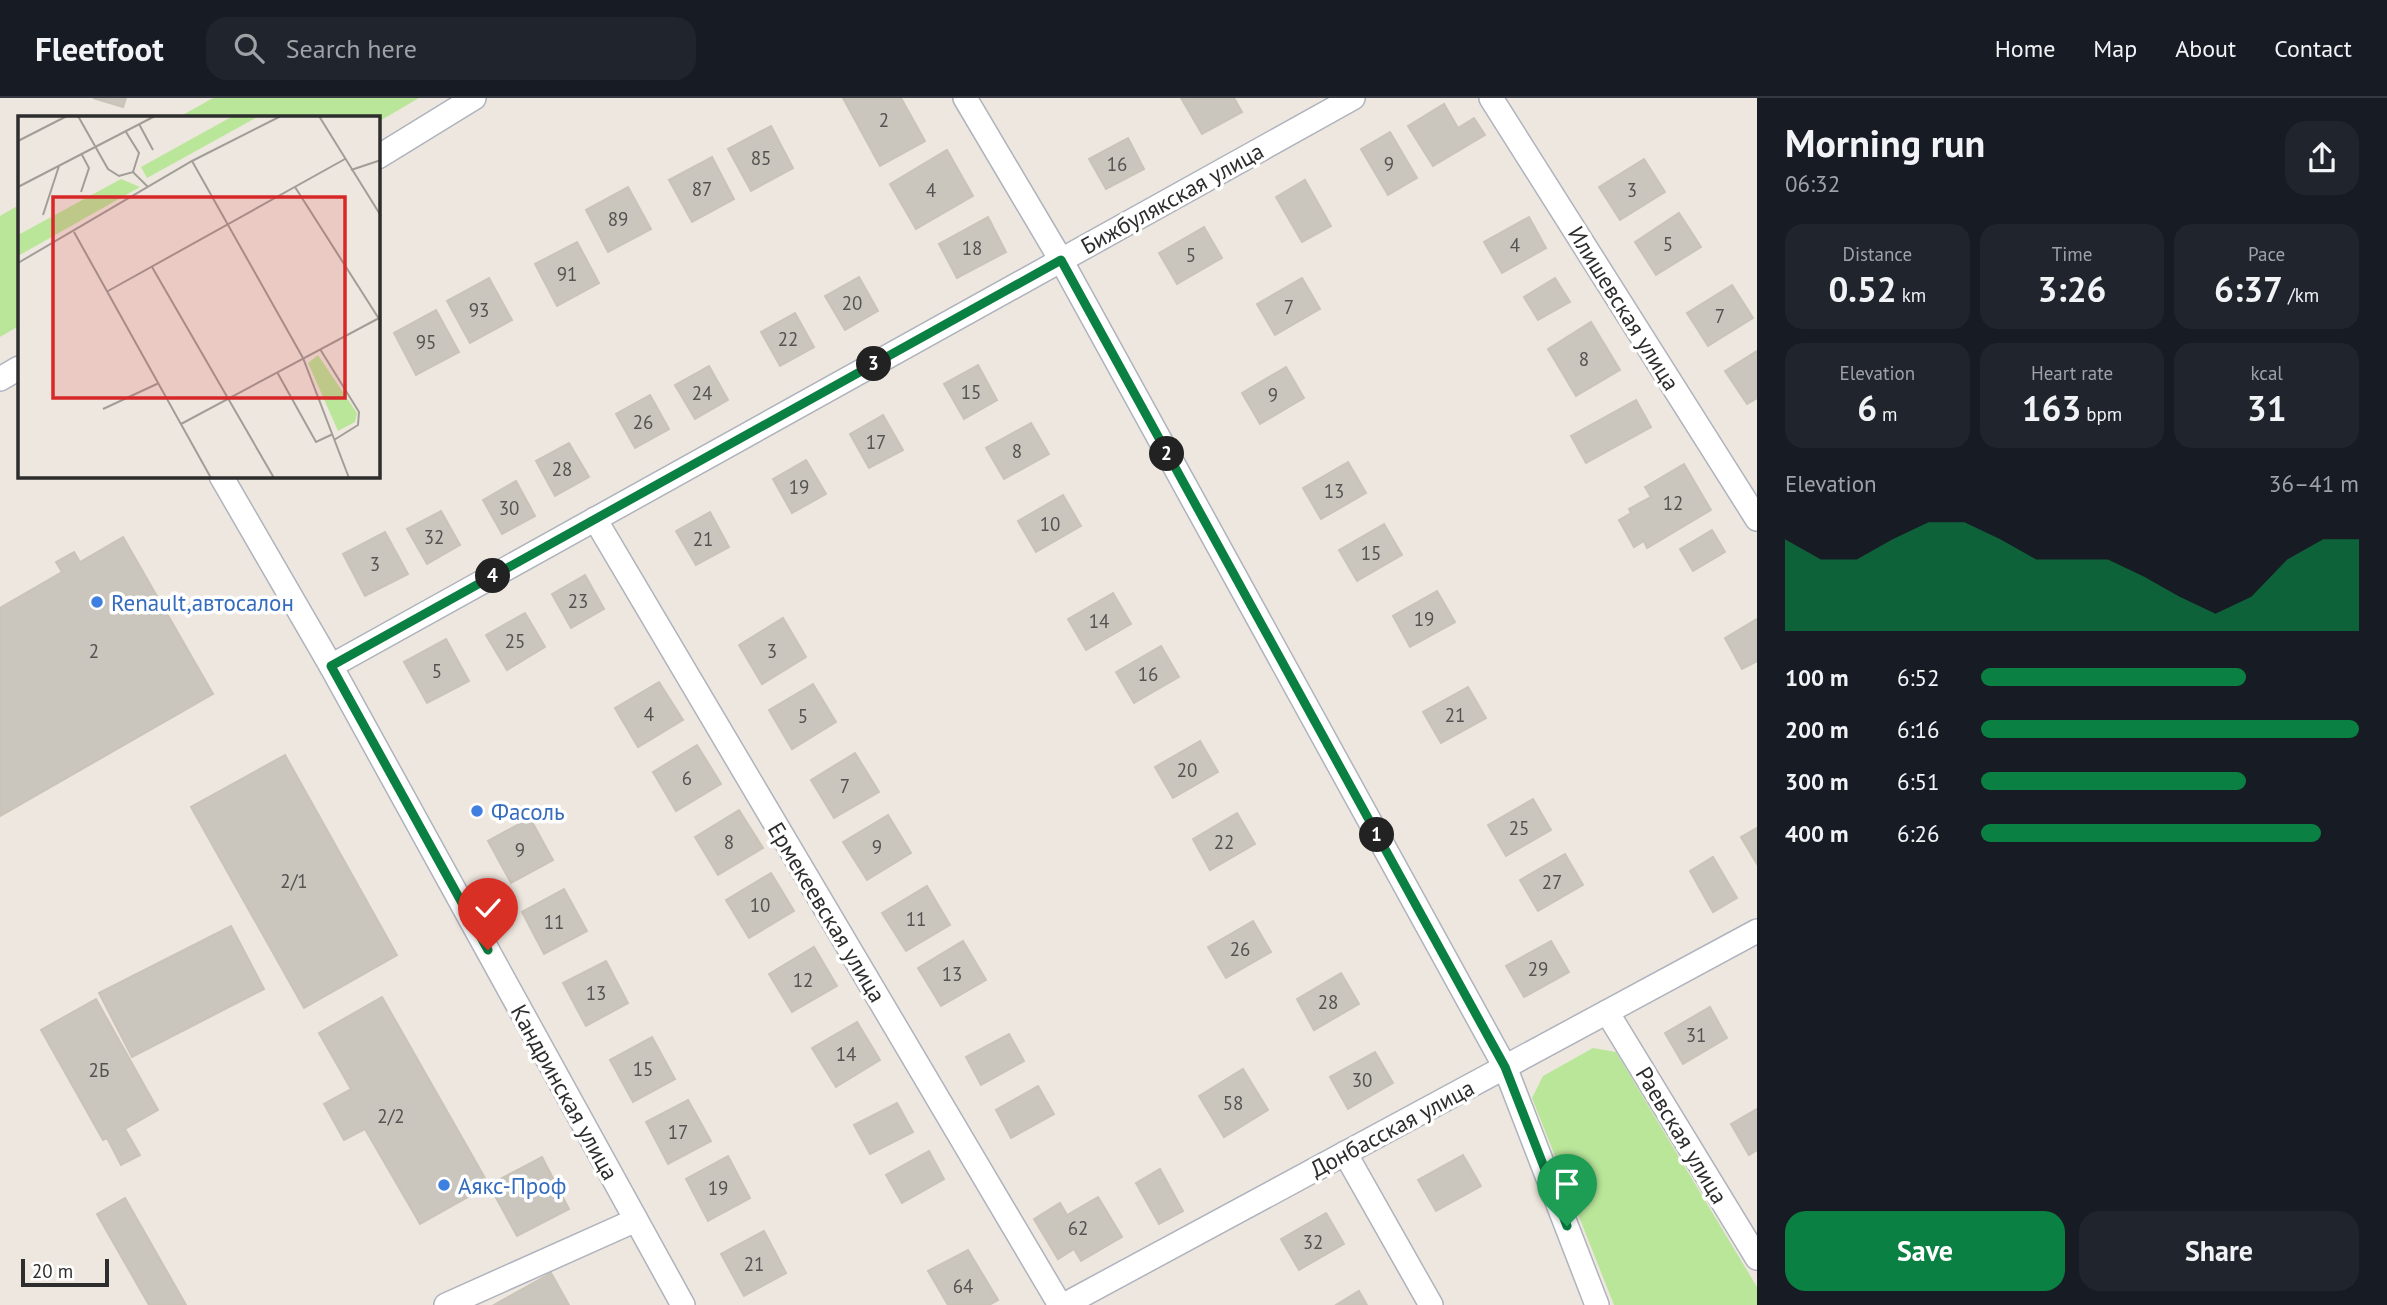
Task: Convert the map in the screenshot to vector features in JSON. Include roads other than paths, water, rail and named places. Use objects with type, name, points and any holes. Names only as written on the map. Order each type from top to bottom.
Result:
[{"type":"street","points":[[380,156],[474,98]]},
{"type":"street","points":[[965,98],[1061,260],[1505,1067],[1597,1305]]},
{"type":"street","name":"Бижбулякская улица","points":[[331,666],[1353,98]]},
{"type":"street","name":"Илишевская улица","points":[[1491,98],[1757,519]]},
{"type":"street","points":[[0,379],[18,369]]},
{"type":"street","name":"Кандринская улица","points":[[222,478],[331,666],[683,1305]]},
{"type":"street","name":"Ермекеевская улица","points":[[595,519],[1062,1305]]},
{"type":"street","name":"Донбасская улица","points":[[1062,1305],[1757,931]]},
{"type":"street","name":"Раевская улица","points":[[1607,1012],[1757,1258]]},
{"type":"street","points":[[1345,1153],[1431,1305]]},
{"type":"street","points":[[446,1305],[636,1220]]},
{"type":"place","name":"Renault,автосалон","points":[[97,602]]},
{"type":"place","name":"Фасоль","points":[[477,811]]},
{"type":"place","name":"Аякс-Проф","points":[[444,1185]]}]
